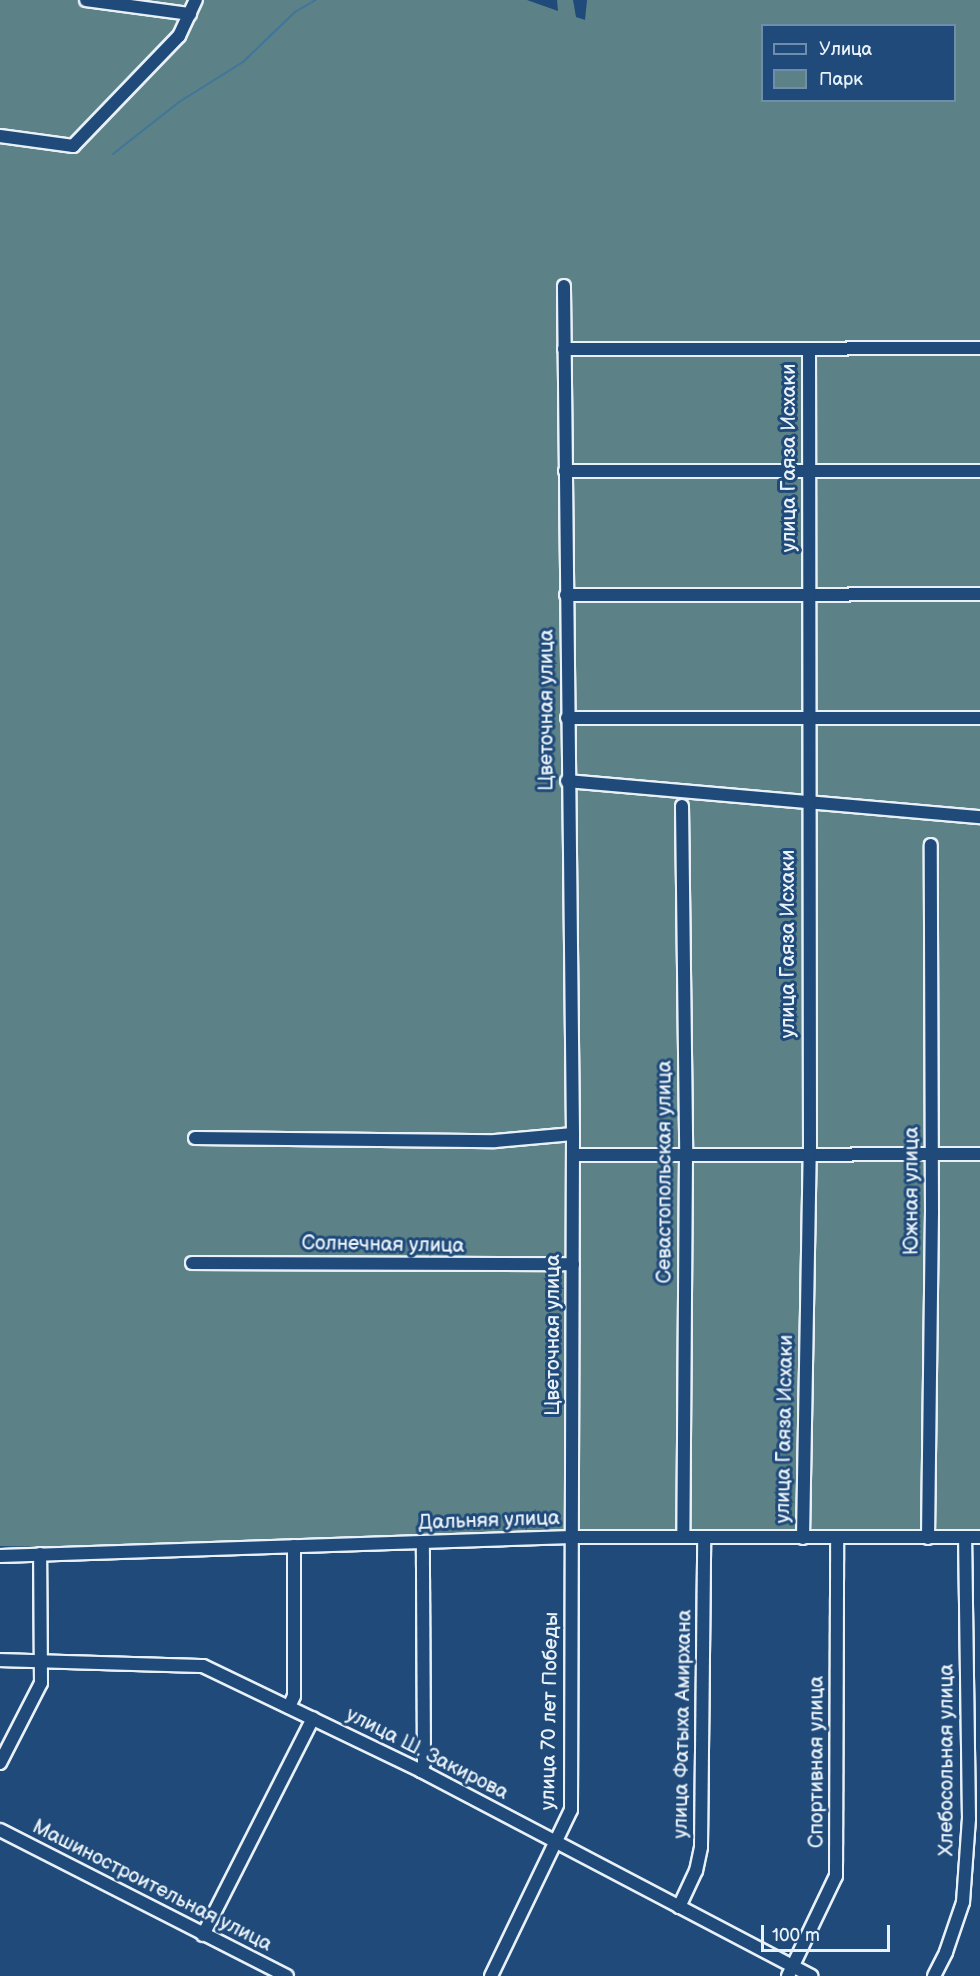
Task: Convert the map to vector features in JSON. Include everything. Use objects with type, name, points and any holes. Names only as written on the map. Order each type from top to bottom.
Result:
[{"type":"street","points":[[86,0],[190,14]]},
{"type":"street","points":[[0,136],[73,146],[110,104],[154,65],[179,36],[196,0]]},
{"type":"street","name":"Цветочная улица","points":[[564,286],[567,781],[573,1134],[572,1537]]},
{"type":"street","points":[[564,349],[980,348]]},
{"type":"street","name":"улица Гаяза Исхаки","points":[[803,1538],[810,1153],[807,801],[809,349]]},
{"type":"street","points":[[565,471],[980,471]]},
{"type":"street","points":[[566,595],[980,594]]},
{"type":"street","points":[[567,718],[980,718]]},
{"type":"street","points":[[567,781],[980,817]]},
{"type":"street","name":"Севастопольская улица","points":[[682,806],[686,1154],[683,1538]]},
{"type":"street","name":"Южная улица","points":[[928,1538],[932,1154],[931,845]]},
{"type":"street","points":[[195,1138],[495,1141],[573,1134]]},
{"type":"street","points":[[573,1155],[980,1154]]},
{"type":"street","name":"Солнечная улица","points":[[192,1263],[573,1264]]},
{"type":"street","name":"Дальняя улица","points":[[0,1556],[572,1537],[980,1537]]},
{"type":"street","name":"улица 70 лет Победы","points":[[491,1976],[571,1810],[572,1537]]},
{"type":"street","name":"улица Фатыха Амирхана","points":[[679,1907],[696,1871],[701,1847],[704,1538]]},
{"type":"street","name":"Спортивная улица","points":[[791,1971],[836,1875],[837,1538]]},
{"type":"street","name":"Хлебосольная улица","points":[[933,1976],[946,1952],[963,1902],[969,1820],[965,1538]]},
{"type":"street","points":[[421,1771],[424,1763],[423,1542]]},
{"type":"street","points":[[289,1707],[294,1696],[294,1546]]},
{"type":"street","points":[[0,1763],[41,1683],[40,1554]]},
{"type":"street","name":"улица Ш. Закирова","points":[[0,1660],[203,1666],[421,1771],[679,1907],[791,1971],[812,1976]]},
{"type":"street","points":[[203,1935],[313,1718]]},
{"type":"street","name":"Машиностроительная улица","points":[[0,1830],[287,1976]]},
{"type":"green space","points":[[0,0],[527,0],[558,11],[557,0],[573,0],[576,17],[585,20],[587,0],[980,0],[980,1533],[174,1550],[0,1546]]},
{"type":"waterway","points":[[113,154],[179,102],[243,62],[295,12],[316,0]]}]
